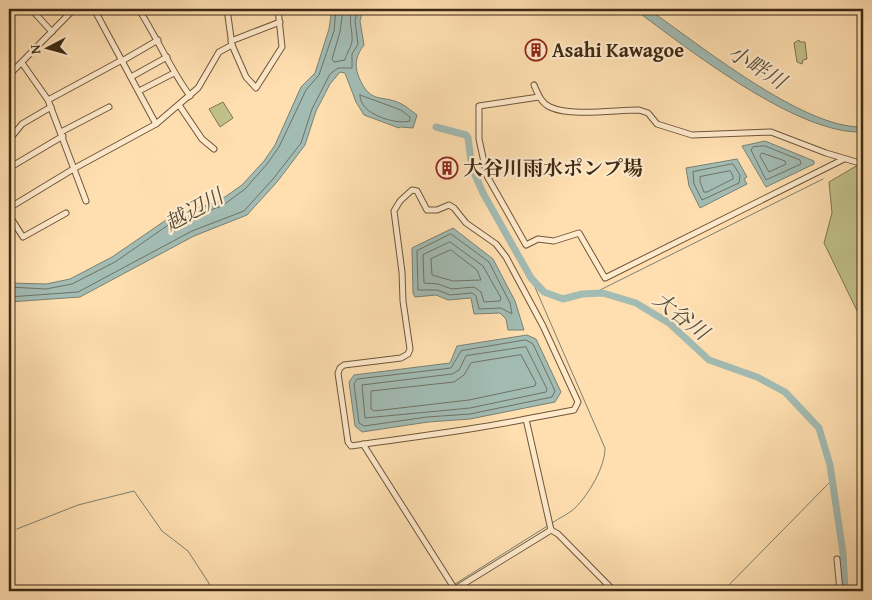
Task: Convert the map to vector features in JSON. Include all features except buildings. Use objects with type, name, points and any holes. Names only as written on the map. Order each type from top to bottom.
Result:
[{"type":"main road","points":[[9,14],[16,9]]},
{"type":"street","points":[[31,9],[52,32]]},
{"type":"street","points":[[9,75],[74,9]]},
{"type":"street","points":[[94,9],[156,124]]},
{"type":"street","points":[[146,9],[141,13],[158,40],[174,73],[190,96]]},
{"type":"street","points":[[228,9],[232,43],[246,77],[256,88],[280,52],[282,40],[278,9]]},
{"type":"street","points":[[9,208],[75,168],[156,124],[198,88],[219,52],[232,43],[280,22]]},
{"type":"street","points":[[48,100],[158,40]]},
{"type":"street","points":[[130,77],[166,57]]},
{"type":"street","points":[[22,63],[48,100],[86,201]]},
{"type":"street","points":[[139,91],[174,73]]},
{"type":"street","points":[[534,85],[539,98],[548,106],[562,111],[639,110],[648,112],[657,124],[692,135],[771,132],[844,159],[863,164]]},
{"type":"street","points":[[539,98],[479,106],[479,139],[487,176],[526,245],[538,239],[554,241],[580,233],[605,278],[844,159]]},
{"type":"street","points":[[179,105],[202,139],[214,149]]},
{"type":"street","points":[[9,140],[22,124],[51,107]]},
{"type":"street","points":[[9,168],[109,107]]},
{"type":"street","points":[[414,189],[427,210],[438,210],[449,206],[454,208],[466,222],[496,244],[506,257],[543,326],[578,402],[574,410],[526,419],[466,431],[435,432],[351,446],[348,442],[338,373],[340,368],[344,365],[401,358],[409,352],[394,211],[406,194],[414,189]]},
{"type":"street","points":[[9,215],[23,237],[66,213]]},
{"type":"street","points":[[526,419],[551,530],[558,534],[614,591]]},
{"type":"street","points":[[363,444],[454,591],[551,530]]},
{"type":"street","points":[[837,558],[840,591]]},
{"type":"green space","points":[[799,40],[800,42],[805,42],[807,59],[803,60],[802,64],[797,62],[794,43]]},
{"type":"green space","points":[[223,102],[233,118],[220,127],[209,109]]},
{"type":"green space","points":[[858,165],[863,167],[863,323],[824,243],[832,213],[829,182]]},
{"type":"water","name":"越辺川","points":[[332,9],[363,9],[360,21],[364,45],[357,59],[358,75],[368,92],[373,96],[397,102],[417,115],[413,128],[399,128],[364,115],[356,102],[345,73],[340,72],[330,84],[316,111],[305,145],[277,182],[247,215],[194,236],[80,297],[9,302],[9,283],[46,284],[70,279],[112,257],[169,218],[219,201],[242,185],[264,161],[275,145],[301,87],[315,73],[329,29]]},
{"type":"water","points":[[634,9],[648,9],[752,82],[782,100],[811,114],[839,124],[863,127],[863,132],[836,129],[807,120],[776,105],[712,66]]},
{"type":"water","points":[[765,141],[814,161],[814,164],[766,187],[742,146]]},
{"type":"water","points":[[737,159],[747,177],[744,179],[747,184],[700,208],[689,186],[686,168]]},
{"type":"water","points":[[453,228],[493,259],[515,301],[524,330],[508,330],[506,319],[500,313],[474,314],[471,298],[448,300],[436,295],[415,297],[413,293],[412,248]]},
{"type":"water","points":[[527,335],[536,339],[561,392],[555,402],[470,419],[428,422],[362,432],[355,426],[349,382],[354,375],[450,363],[457,346]]},
{"type":"waterway","name":"大谷川","points":[[436,127],[466,135],[468,138],[472,168],[483,193],[531,278],[544,292],[563,299],[582,294],[603,293],[636,303],[669,323],[709,360],[757,377],[785,392],[819,428],[830,465],[843,553],[845,591]]},
{"type":"waterway","points":[[594,293],[823,179]]},
{"type":"waterway","points":[[531,278],[605,448],[599,472],[586,495],[573,510],[552,523]]},
{"type":"waterway","points":[[723,591],[831,481]]},
{"type":"waterway","points":[[17,529],[78,505],[134,491],[162,531],[188,551],[214,591]]},
{"type":"waterway","points":[[455,584],[549,525]]},
{"type":"waterway","points":[[9,532],[15,530]]},
{"type":"waterway","points":[[443,591],[451,586]]},
{"type":"place","name":"Asahi Kawagoe","points":[[536,50]]},
{"type":"place","name":"大谷川雨水ポンプ場","points":[[447,168]]},
{"type":"water label","name":"小畔川","points":[[757,67]]}]
